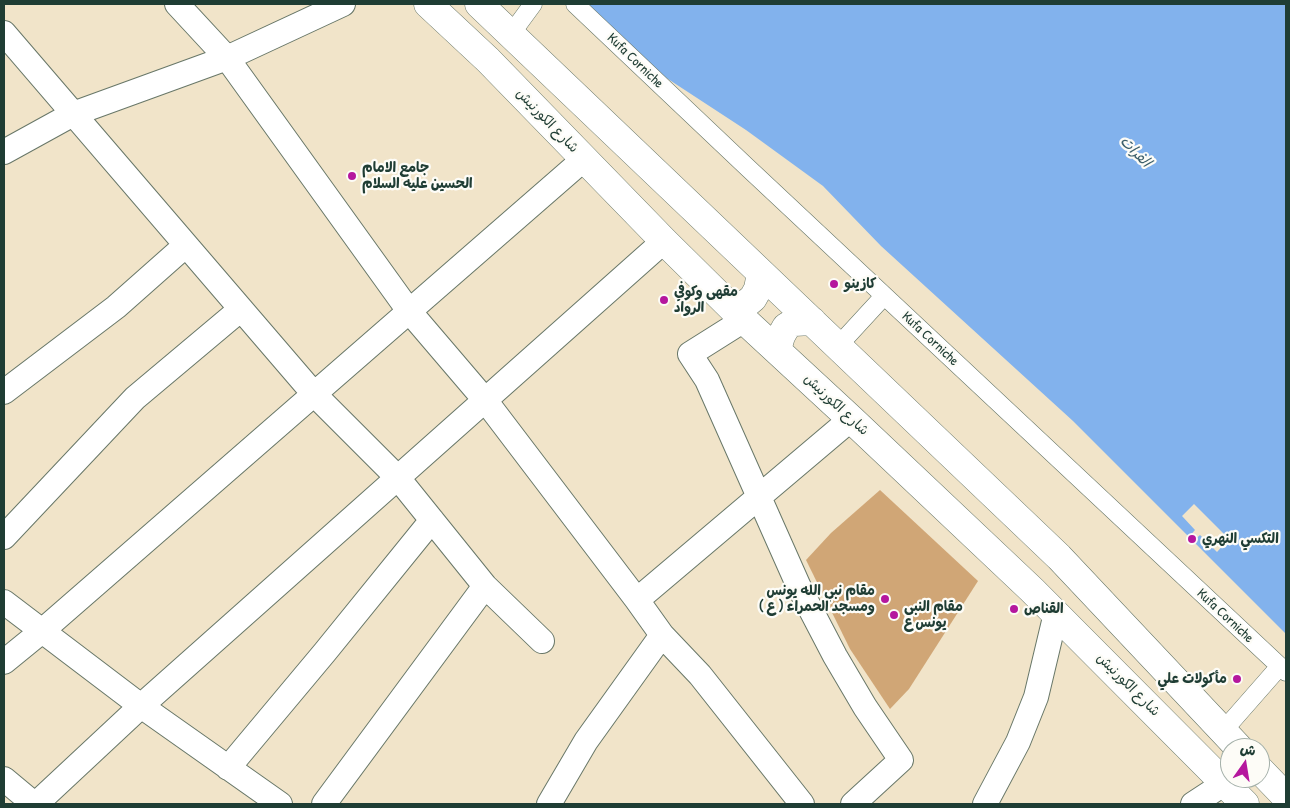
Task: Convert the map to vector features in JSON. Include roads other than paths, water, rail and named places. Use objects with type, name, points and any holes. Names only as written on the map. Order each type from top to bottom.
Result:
[{"type":"street","points":[[177,4],[227,58],[409,311],[486,400],[662,635],[700,675],[802,804]]},
{"type":"street","points":[[4,152],[74,114],[227,58],[343,4]]},
{"type":"street","name":"شارع الكورنيش","points":[[428,4],[488,60],[664,241],[738,314],[851,418],[1056,614],[1220,778]]},
{"type":"street","points":[[479,4],[1059,557],[1230,738]]},
{"type":"street","points":[[511,34],[533,4]]},
{"type":"street","name":"Kufa Corniche","points":[[575,4],[1283,669]]},
{"type":"street","points":[[4,33],[314,394],[398,478],[485,586],[542,641]]},
{"type":"street","points":[[4,662],[584,159]]},
{"type":"street","points":[[4,779],[35,804],[141,706],[664,241]]},
{"type":"street","points":[[4,392],[116,306],[186,245]]},
{"type":"street","points":[[761,273],[758,290],[754,298],[738,314],[690,354],[707,380],[799,587],[835,656],[865,707],[901,760],[853,804]]},
{"type":"street","points":[[838,346],[884,296]]},
{"type":"street","points":[[4,537],[134,398],[241,309]]},
{"type":"street","points":[[777,350],[786,327],[794,322],[812,321]]},
{"type":"street","points":[[637,600],[851,418]]},
{"type":"street","points":[[228,768],[432,520]]},
{"type":"street","points":[[324,804],[485,586]]},
{"type":"street","points":[[4,602],[141,706],[280,804]]},
{"type":"street","points":[[984,804],[1018,742],[1036,697],[1056,614]]},
{"type":"street","points":[[549,804],[586,742],[662,635]]},
{"type":"street","points":[[1232,738],[1283,669]]},
{"type":"street","points":[[1270,781],[1286,798]]},
{"type":"street","points":[[1193,804],[1220,786]]},
{"type":"street","name":"شارع الكورنيش","points":[[1230,788],[1245,804]]},
{"type":"water","name":"الفرات","points":[[578,4],[1286,4],[1286,634],[1073,421],[881,246],[823,186],[746,130],[642,62]]},
{"type":"place","name":"جامع الامام الحسين عليه السلام","points":[[352,176]]},
{"type":"place","name":"كازينو","points":[[834,284]]},
{"type":"place","name":"مقهى وكوفي الرواد","points":[[664,300]]},
{"type":"place","name":"التكسي النهري","points":[[1192,539]]},
{"type":"place","name":"مقام نبي الله يونس ( ع ) ومسجد الحمراء","points":[[885,599]]},
{"type":"place","name":"القناص","points":[[1014,609]]},
{"type":"place","name":"مقام النبي يونس ع","points":[[894,615]]},
{"type":"place","name":"مأكولات علي","points":[[1237,679]]}]
